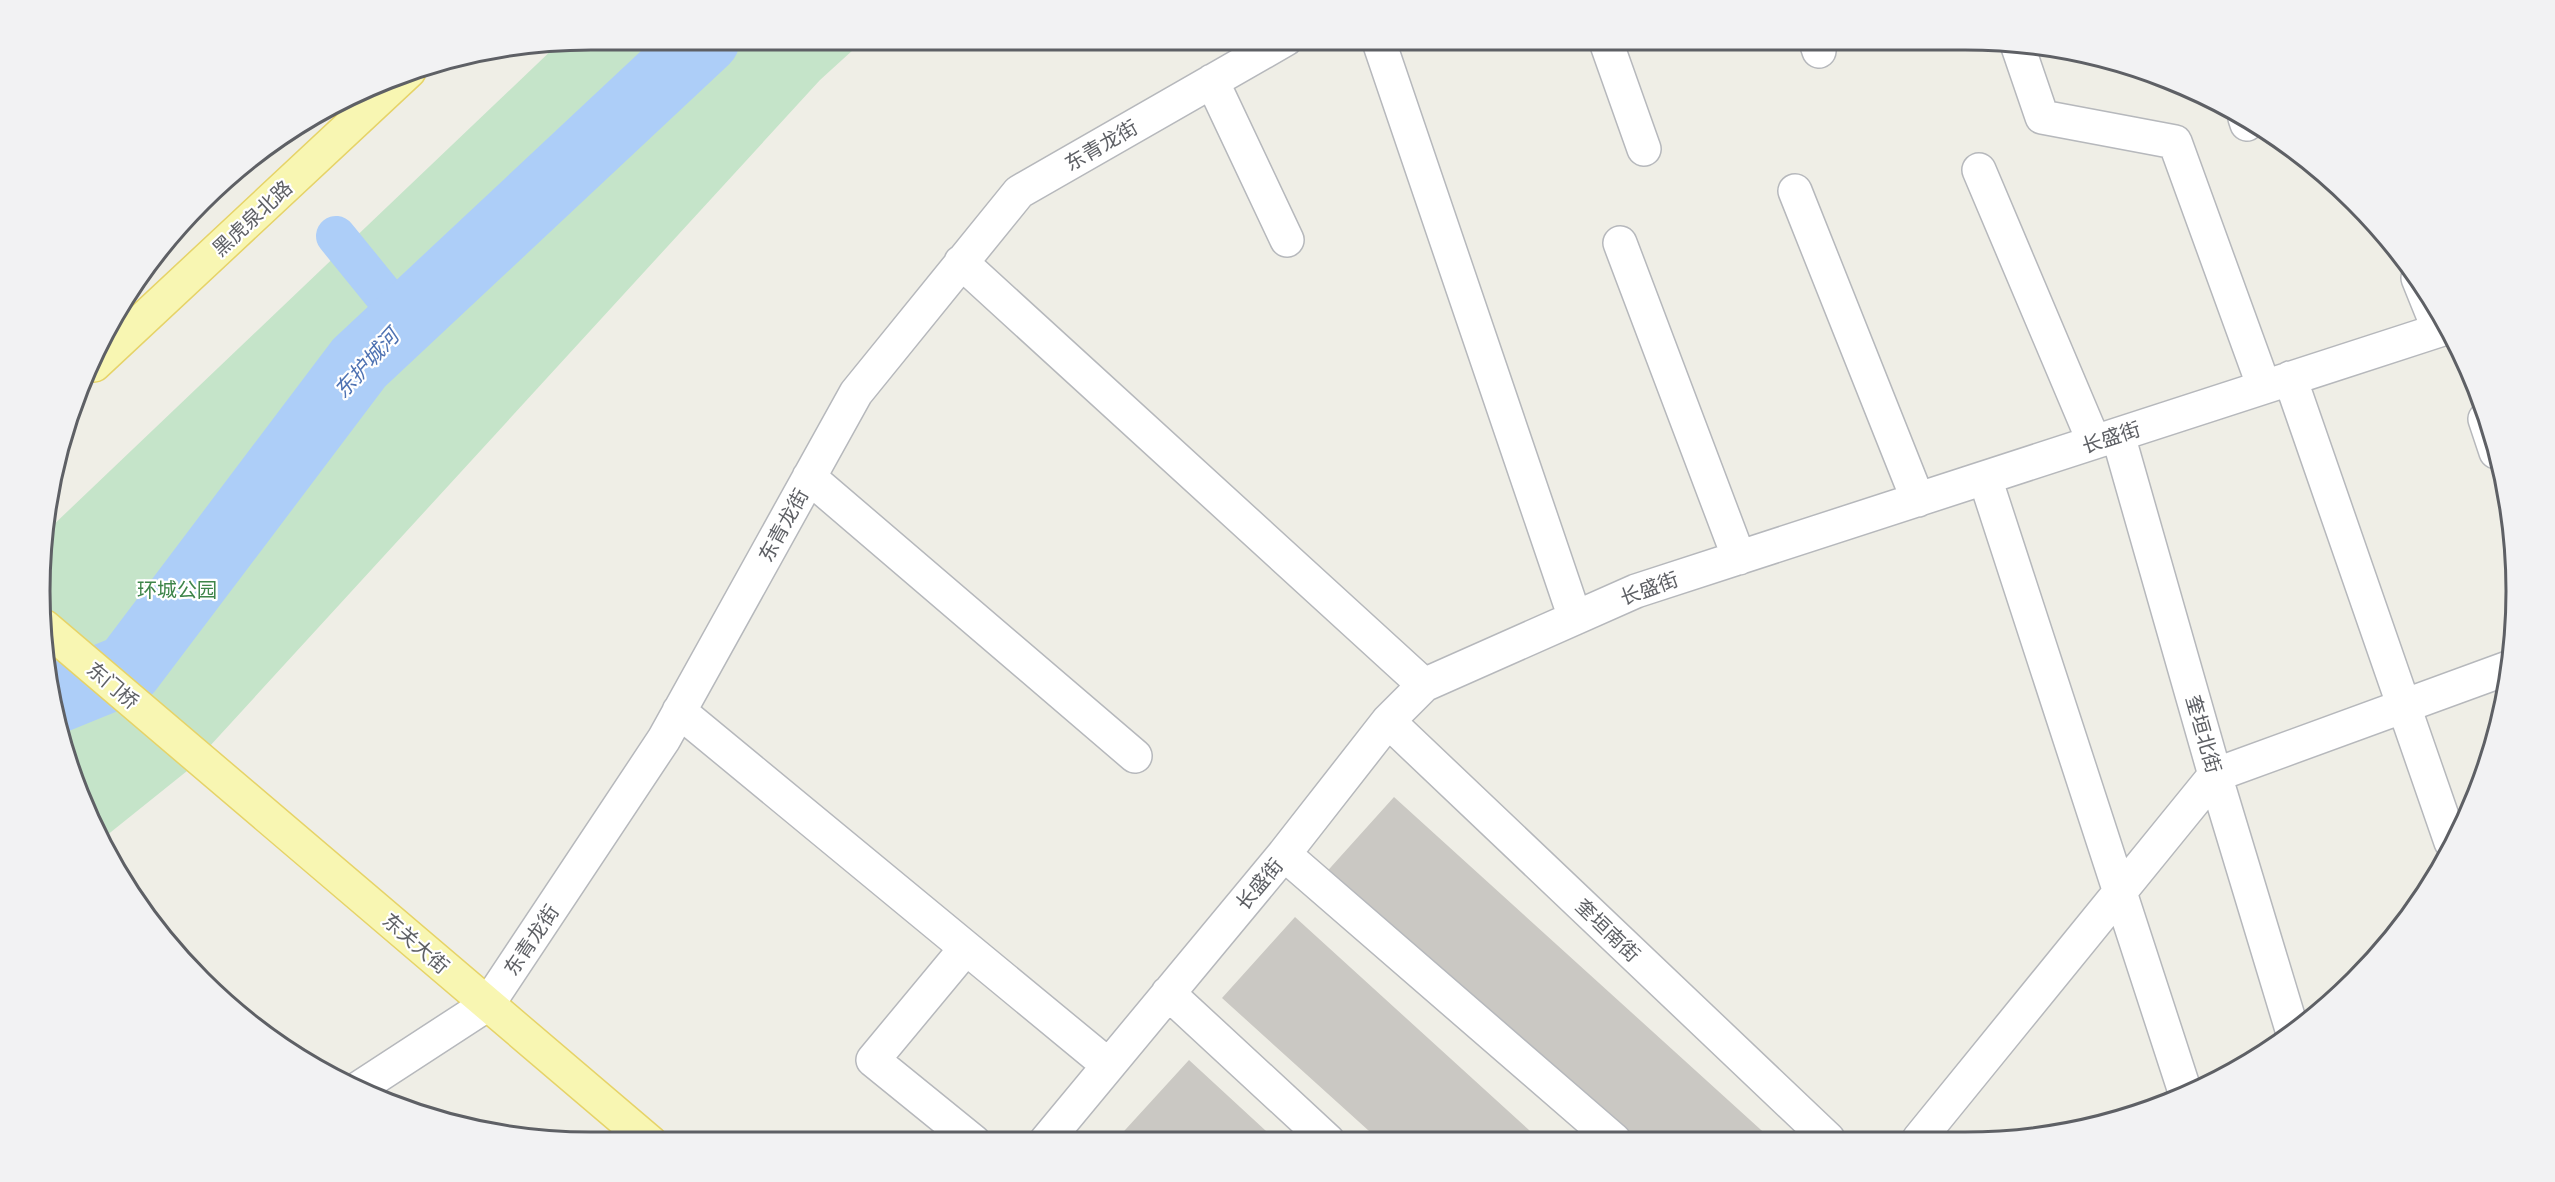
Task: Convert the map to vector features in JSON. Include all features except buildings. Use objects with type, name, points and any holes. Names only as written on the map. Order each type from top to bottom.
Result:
[{"type":"main road","name":"黑虎泉北路","points":[[104,355],[388,89]]},
{"type":"main road","name":"东门桥","points":[[52,633],[181,742]]},
{"type":"main road","name":"东关大街","points":[[181,742],[638,1132]]},
{"type":"street","name":"东青龙街","points":[[366,1083],[488,1004],[657,749],[856,393],[1019,192],[1267,50]]},
{"type":"street","points":[[1382,50],[1575,618]]},
{"type":"street","points":[[1609,50],[1644,149]]},
{"type":"street","points":[[2020,53],[2042,117],[2175,142],[2277,382],[2405,706],[2448,834]]},
{"type":"street","points":[[1212,81],[1287,240]]},
{"type":"street","name":"奎垣北街","points":[[1979,170],[2106,438],[2215,775],[2290,1024]]},
{"type":"street","points":[[1795,191],[1918,500]]},
{"type":"street","points":[[1620,243],[1739,558]]},
{"type":"street","points":[[961,262],[1424,685]]},
{"type":"street","name":"长盛街","points":[[1054,1132],[1284,854],[1388,721],[1424,685],[1636,591],[2438,330]]},
{"type":"street","points":[[809,477],[1135,756]]},
{"type":"street","points":[[1985,478],[2183,1086]]},
{"type":"street","points":[[1925,1132],[2215,775],[2499,671]]},
{"type":"street","points":[[679,711],[1108,1065]]},
{"type":"street","name":"奎垣南街","points":[[1388,721],[1821,1132]]},
{"type":"street","points":[[1284,854],[1605,1132]]},
{"type":"street","points":[[962,1132],[873,1060],[966,948]]},
{"type":"street","points":[[1168,993],[1318,1132]]},
{"type":"green space","name":"环城公园","points":[[853,50],[820,80],[187,771],[108,835],[78,765],[60,697],[51,626],[50,591],[54,525],[550,51]]},
{"type":"waterway","name":"东护城河","points":[[60,697],[128,669],[359,363],[693,50]]},
{"type":"waterway","points":[[336,236],[405,321]]}]
